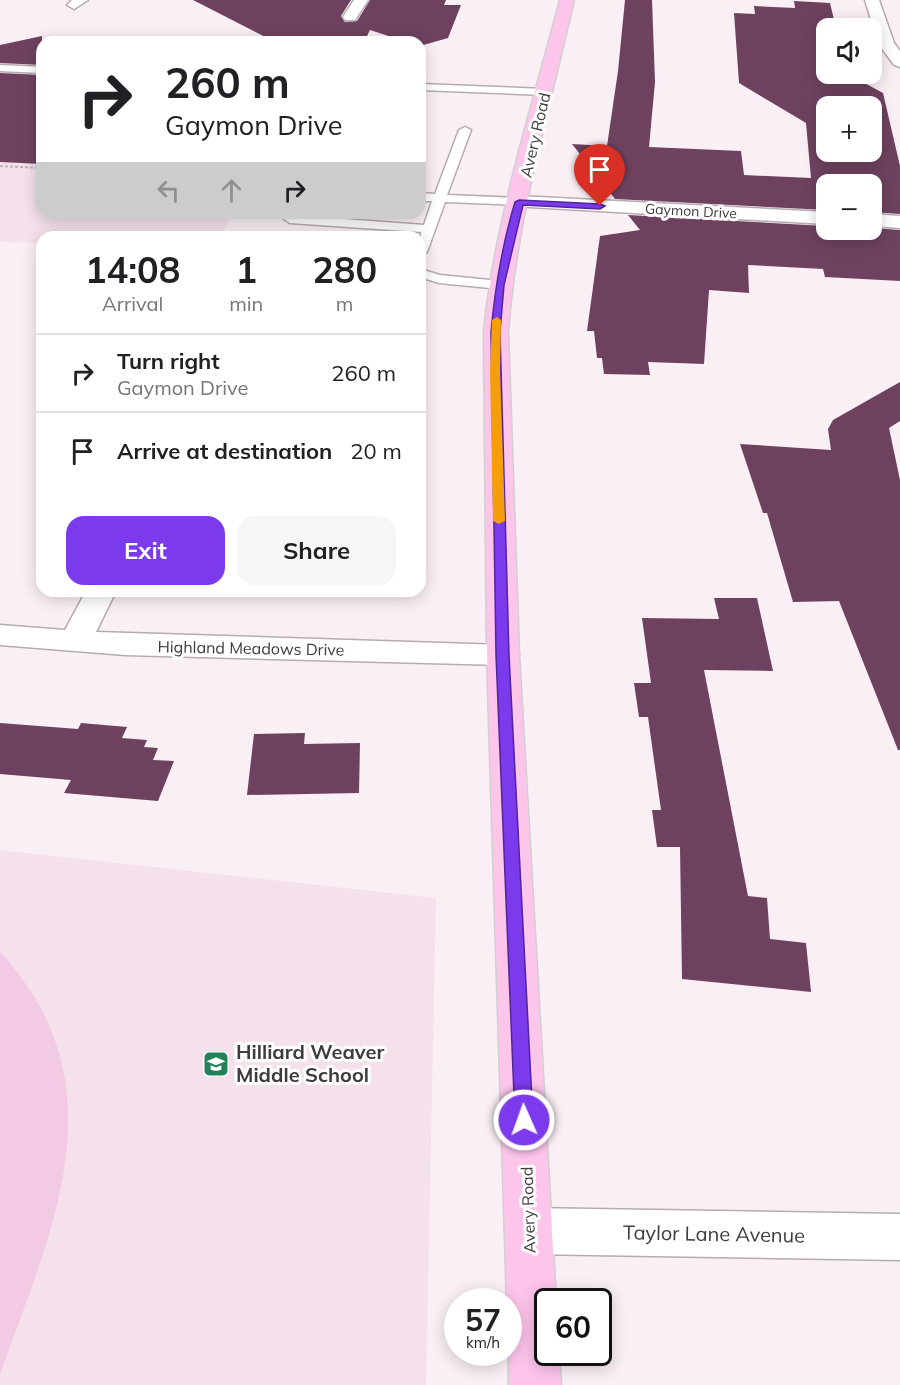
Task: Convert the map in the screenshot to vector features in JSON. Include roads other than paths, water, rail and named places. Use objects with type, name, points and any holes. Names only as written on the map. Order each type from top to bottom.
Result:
[{"type":"main road","name":"Avery Road","points":[[535,1385],[503,655],[495,372],[500,285],[511,230],[567,0]]},
{"type":"street","points":[[350,17],[361,0]]},
{"type":"street","points":[[872,0],[886,43],[900,62]]},
{"type":"street","name":"Gaymon Drive","points":[[519,202],[816,217]]},
{"type":"street","points":[[882,221],[900,222]]},
{"type":"street","points":[[75,642],[99,597]]},
{"type":"street","name":"Highland Meadows Drive","points":[[0,635],[125,645],[503,655]]},
{"type":"street","name":"Taylor Lane Avenue","points":[[529,1230],[900,1237]]},
{"type":"lane","points":[[0,68],[36,70]]},
{"type":"lane","points":[[426,87],[545,92]]},
{"type":"lane","points":[[426,235],[465,130]]},
{"type":"lane","points":[[426,197],[519,202]]},
{"type":"lane","points":[[290,219],[428,229]]},
{"type":"lane","points":[[426,275],[439,279],[500,285]]},
{"type":"place","name":"Hilliard Weaver Middle School","points":[[216,1064]]}]
